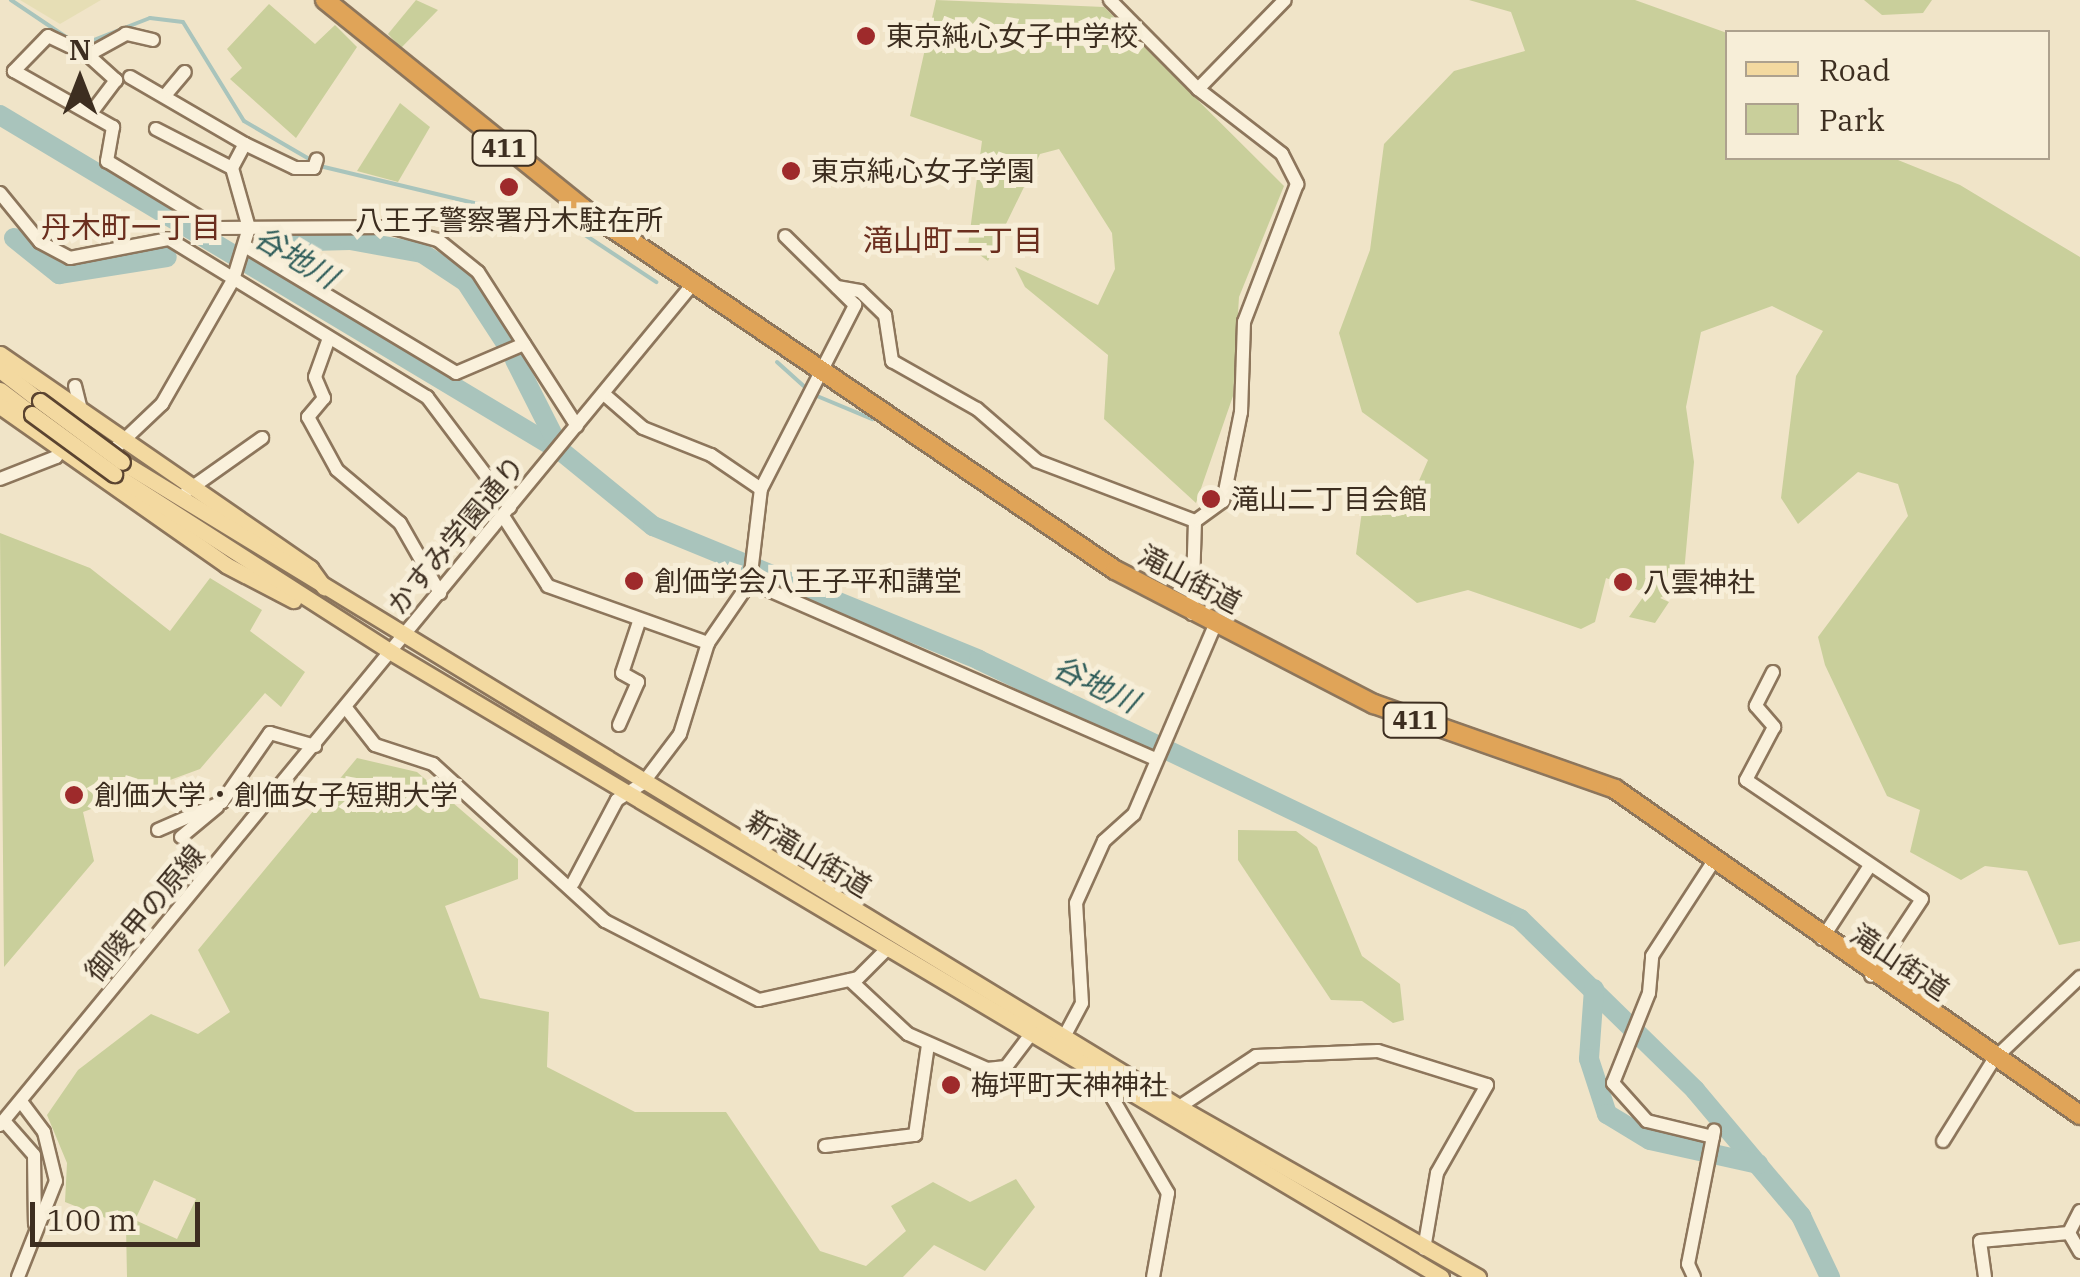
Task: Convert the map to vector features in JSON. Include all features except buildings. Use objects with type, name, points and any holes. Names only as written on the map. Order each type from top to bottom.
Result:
[{"type":"highway","name":"滝山街道","points":[[325,0],[528,168],[692,285],[1192,614],[1398,714],[1615,790],[1714,859],[1820,941],[2080,1115]]},
{"type":"main road","points":[[0,354],[116,442],[310,568],[326,592]]},
{"type":"main road","points":[[0,370],[36,408]]},
{"type":"main road","points":[[0,390],[36,408],[118,468]]},
{"type":"main road","points":[[0,406],[93,476],[267,590],[325,612]]},
{"type":"main road","name":"新滝山街道","points":[[118,468],[403,638],[888,948],[1064,1037],[1478,1277]]},
{"type":"main road","name":"新滝山街道","points":[[118,468],[325,612],[637,788],[978,993],[1031,1034],[1115,1086],[1441,1277]]},
{"type":"street","points":[[1110,0],[1198,89],[1282,154],[1297,184],[1244,322],[1241,412],[1223,501],[1195,522]]},
{"type":"street","points":[[1198,89],[1285,0]]},
{"type":"street","points":[[88,55],[126,34],[153,40]]},
{"type":"street","points":[[92,112],[116,80],[88,55],[48,36],[14,71],[113,127],[102,158],[217,228],[414,230],[464,257],[576,429],[692,285]]},
{"type":"street","points":[[168,92],[185,72]]},
{"type":"street","points":[[130,77],[168,92],[180,112],[295,168],[314,168],[317,159]]},
{"type":"street","points":[[156,129],[232,168]]},
{"type":"street","points":[[93,476],[116,442],[162,404],[235,277],[249,228],[232,168],[245,144]]},
{"type":"street","points":[[0,193],[40,242],[70,258],[169,239],[427,398],[507,511],[548,586],[639,622],[708,643]]},
{"type":"street","points":[[572,883],[618,800],[637,788],[680,734],[708,643],[750,580],[761,489],[825,372],[855,305],[786,236]]},
{"type":"street","points":[[244,248],[456,374],[524,344]]},
{"type":"street","points":[[832,286],[860,292],[884,315],[892,362],[977,409],[1037,461],[1195,522]]},
{"type":"street","points":[[329,338],[315,377],[324,398],[308,417],[338,470],[400,522],[440,593]]},
{"type":"street","points":[[0,479],[42,469],[60,452],[83,418],[75,386]]},
{"type":"street","points":[[604,395],[643,428],[711,455],[761,489]]},
{"type":"street","name":"かすみ学園通り","points":[[403,638],[576,429]]},
{"type":"street","points":[[187,491],[226,453],[262,438]]},
{"type":"street","points":[[1192,614],[1195,522]]},
{"type":"street","points":[[750,580],[1156,757]]},
{"type":"street","points":[[618,725],[638,682],[622,673],[639,622]]},
{"type":"street","points":[[1064,1037],[1082,1003],[1076,903],[1104,841],[1134,814],[1156,757],[1174,732],[1214,624]]},
{"type":"street","name":"御陵甲の原線","points":[[2,1123],[403,638]]},
{"type":"street","points":[[1773,672],[1756,706],[1774,727],[1746,780],[1922,899],[1871,976]]},
{"type":"street","points":[[346,708],[375,745],[433,764],[572,883],[605,921],[759,1000],[850,980],[888,948]]},
{"type":"street","points":[[181,838],[222,802],[270,733],[315,746]]},
{"type":"street","points":[[158,830],[222,802]]},
{"type":"street","points":[[1691,1270],[1714,1138],[1628,1110],[1613,1083],[1642,1008],[1652,956],[1714,859]]},
{"type":"street","points":[[1820,941],[1870,867]]},
{"type":"street","points":[[1943,1141],[1994,1059],[2080,977]]},
{"type":"street","points":[[850,980],[928,1044],[997,1071],[1031,1034]]},
{"type":"street","points":[[825,1146],[915,1135],[928,1044]]},
{"type":"street","points":[[1179,1107],[1256,1056],[1378,1051],[1487,1086],[1437,1173],[1424,1248]]},
{"type":"street","points":[[1115,1086],[1113,1098],[1168,1193],[1153,1277]]},
{"type":"street","points":[[18,1277],[56,1181],[49,1143],[22,1102]]},
{"type":"street","points":[[2,1123],[34,1155],[32,1236]]},
{"type":"street","points":[[2069,1233],[2080,1211]]},
{"type":"street","points":[[2069,1233],[2080,1252]]},
{"type":"street","points":[[1984,1277],[1980,1242],[2069,1233]]},
{"type":"shaded area","points":[[20,0],[101,0],[60,24]]},
{"type":"green space","points":[[416,0],[438,10],[401,48],[388,34]]},
{"type":"green space","points":[[936,0],[1104,7],[1284,186],[1239,297],[1233,396],[1196,503],[1104,419],[1108,355],[1025,287],[1015,267],[1098,305],[1115,269],[1112,233],[1059,149],[1040,154],[988,261],[968,246],[982,141],[910,116]]},
{"type":"green space","points":[[1469,0],[1635,0],[1725,32],[1725,160],[1898,160],[1960,185],[2080,257],[2080,941],[2059,945],[2027,871],[1985,866],[1961,880],[1910,852],[1920,810],[1887,796],[1825,665],[1818,637],[1908,516],[1898,484],[1858,472],[1798,524],[1781,498],[1796,376],[1823,331],[1772,306],[1701,332],[1686,407],[1694,462],[1683,584],[1660,598],[1669,602],[1655,623],[1629,617],[1646,593],[1606,578],[1595,622],[1581,629],[1468,590],[1417,603],[1356,554],[1362,511],[1404,515],[1428,460],[1362,412],[1339,333],[1370,250],[1384,144],[1454,71],[1525,51],[1511,12]]},
{"type":"green space","points":[[1864,0],[1932,0],[1923,13],[1882,15]]},
{"type":"green space","points":[[269,4],[315,44],[335,25],[357,47],[296,138],[230,79],[242,68],[227,49]]},
{"type":"green space","points":[[400,103],[430,127],[398,182],[357,171]]},
{"type":"green space","points":[[0,533],[90,568],[170,631],[210,578],[262,610],[250,631],[305,672],[281,707],[265,693],[200,769],[83,812],[94,861],[4,967]]},
{"type":"green space","points":[[357,758],[417,772],[518,859],[518,879],[445,906],[480,998],[549,1012],[547,1067],[635,1112],[726,1112],[820,1251],[866,1266],[906,1231],[891,1206],[933,1182],[970,1202],[1016,1179],[1035,1207],[985,1271],[934,1245],[903,1277],[127,1277],[126,1226],[65,1202],[67,1163],[47,1115],[78,1070],[151,1014],[198,1034],[230,1012],[198,950]],"holes":[[[154,1180],[196,1199],[177,1239],[135,1220]]]},
{"type":"green space","points":[[1238,830],[1296,831],[1317,847],[1362,956],[1400,984],[1404,1020],[1393,1023],[1362,1001],[1331,1000],[1238,860]]},
{"type":"waterway","points":[[11,0],[72,41]]},
{"type":"waterway","points":[[81,45],[150,18],[183,22],[244,121],[311,160]]},
{"type":"waterway","name":"谷地川","points":[[0,115],[561,451],[653,526],[979,660],[1520,919],[1695,1090],[1801,1216],[1830,1277]]},
{"type":"waterway","points":[[324,167],[573,227],[656,282]]},
{"type":"waterway","name":"谷地川","points":[[14,238],[59,274],[167,257]]},
{"type":"waterway","name":"谷地川","points":[[270,242],[350,240],[422,253],[466,282],[505,342]]},
{"type":"waterway","name":"谷地川","points":[[515,360],[561,451]]},
{"type":"waterway","points":[[777,362],[807,389]]},
{"type":"waterway","points":[[817,396],[872,419]]},
{"type":"waterway","name":"谷地川","points":[[1594,989],[1589,1059],[1607,1114],[1650,1140],[1758,1164]]},
{"type":"place","name":"東京純心女子中学校","points":[[866,36]]},
{"type":"place","name":"東京純心女子学園","points":[[791,171]]},
{"type":"place","name":"八王子警察署丹木駐在所","points":[[509,187]]},
{"type":"place","name":"滝山二丁目会館","points":[[1211,499]]},
{"type":"place","name":"創価学会八王子平和講堂","points":[[634,581]]},
{"type":"place","name":"八雲神社","points":[[1623,582]]},
{"type":"place","name":"創価大学・創価女子短期大学","points":[[74,795]]},
{"type":"place","name":"梅坪町天神神社","points":[[951,1085]]},
{"type":"district","name":"丹木町一丁目","points":[[131,227]]},
{"type":"district","name":"滝山町二丁目","points":[[953,240]]}]
